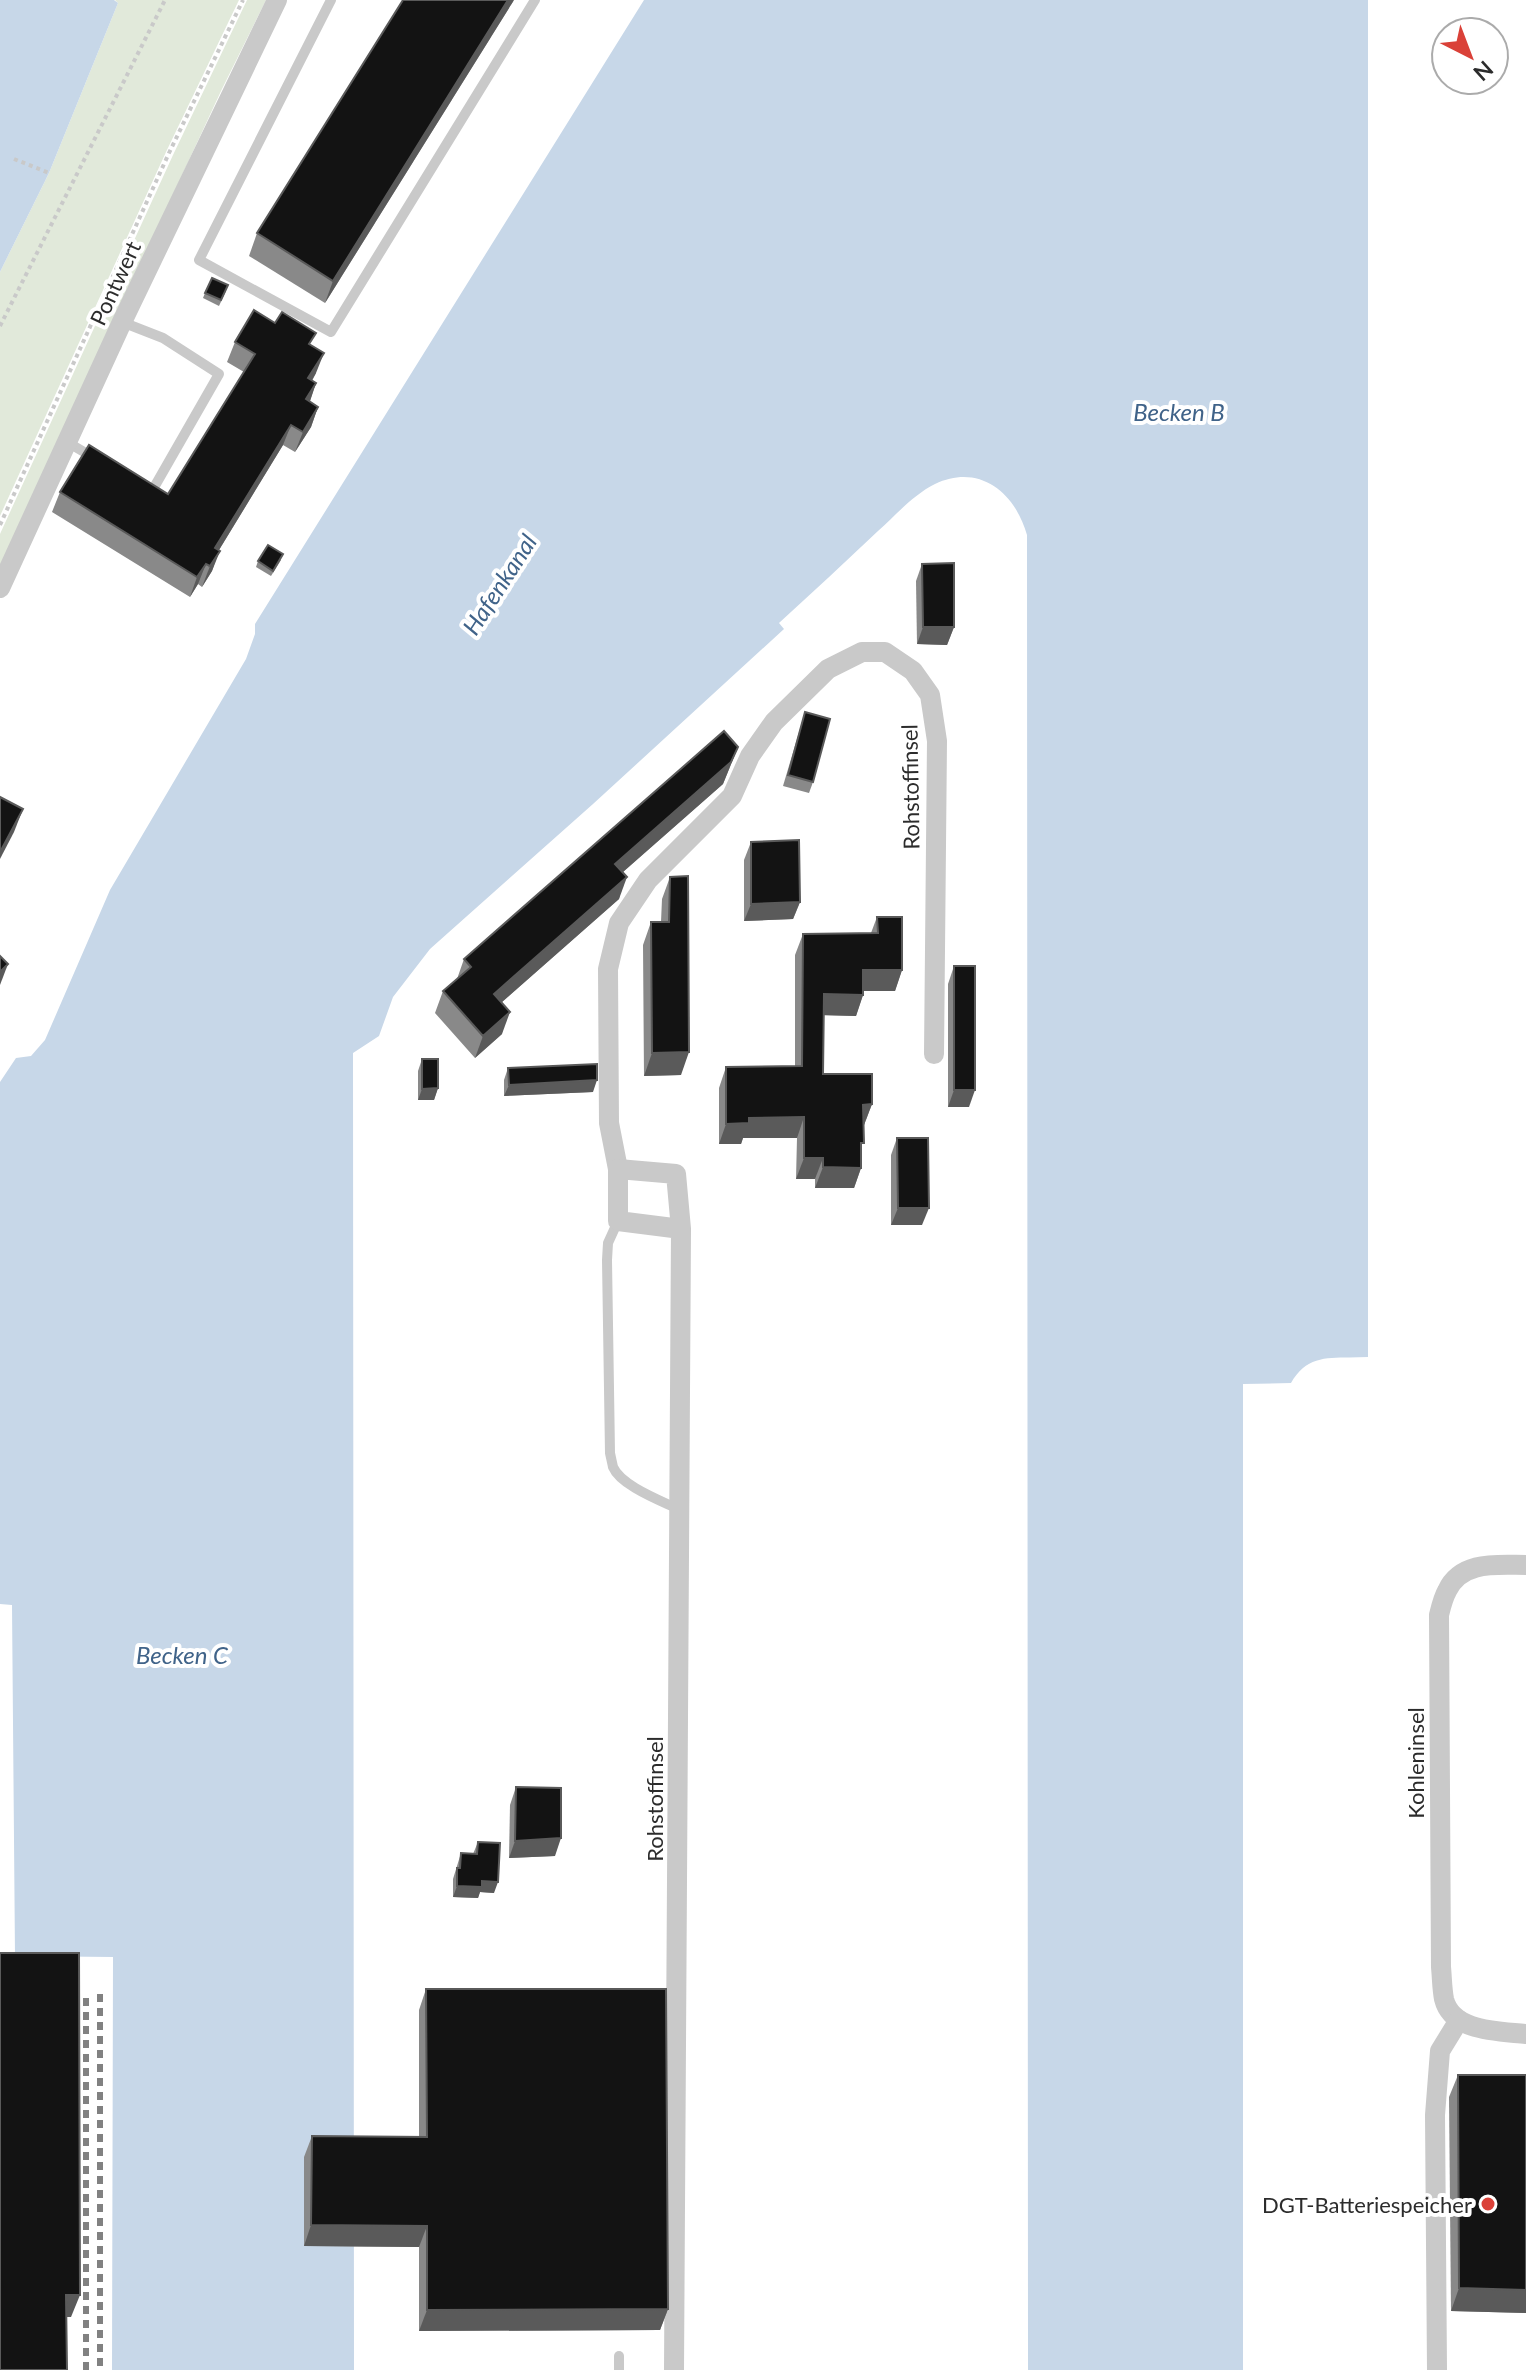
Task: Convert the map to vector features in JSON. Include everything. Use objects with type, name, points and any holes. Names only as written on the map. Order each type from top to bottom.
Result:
[{"type":"street","name":"Pontwert","points":[[0,588],[122,322],[277,0]]},
{"type":"street","name":"Rohstoffinsel","points":[[618,1221],[618,1169],[609,1123],[608,969],[619,923],[648,880],[732,796],[750,756],[774,722],[828,669],[862,652],[885,652],[913,671],[930,695],[937,741],[934,1054]]},
{"type":"street","name":"Rohstoffinsel","points":[[618,1169],[676,1174],[681,1229],[674,2370]]},
{"type":"street","points":[[618,1221],[681,1229]]},
{"type":"street","name":"Kohleninsel","points":[[1459,2020],[1444,2002],[1441,1967],[1439,1615],[1454,1579],[1476,1566],[1526,1565]]},
{"type":"street","points":[[1437,2370],[1435,2115],[1440,2051],[1459,2020],[1482,2030],[1526,2034]]},
{"type":"lane","points":[[331,0],[199,260],[331,332],[535,0]]},
{"type":"lane","points":[[122,322],[163,338],[219,374],[152,491],[140,484]]},
{"type":"lane","points":[[67,442],[103,463]]},
{"type":"lane","points":[[618,1221],[608,1243],[607,1260],[610,1453],[614,1469],[624,1480],[680,1510]]},
{"type":"lane","points":[[619,2356],[619,2370]]},
{"type":"path","points":[[0,326],[165,0]]},
{"type":"path","points":[[0,525],[169,153],[243,0]]},
{"type":"path","points":[[14,159],[49,173]]},
{"type":"green space","points":[[115,0],[239,0],[0,516],[0,272],[49,173],[118,3]]},
{"type":"green space","points":[[247,0],[266,0],[0,568],[0,534]]},
{"type":"water","points":[[0,0],[114,0],[118,3],[49,173],[0,272]]},
{"type":"water","points":[[644,0],[1368,0],[1368,1357],[1315,1361],[1298,1373],[1291,1383],[1243,1384],[1243,2370],[1028,2370],[1027,535],[1014,506],[1004,494],[980,480],[966,477],[935,484],[905,506],[779,623],[784,629],[430,949],[393,997],[379,1036],[353,1053],[354,2370],[112,2370],[113,1957],[15,1956],[12,1605],[0,1604],[0,1082],[16,1058],[31,1056],[45,1040],[110,890],[246,659],[255,634],[255,624]]},
{"type":"building","points":[[403,0],[508,0],[333,281],[257,233]]},
{"type":"building","points":[[212,278],[228,285],[221,300],[205,293]]},
{"type":"building","points":[[254,310],[275,323],[282,312],[316,333],[309,344],[324,353],[308,378],[316,383],[306,399],[318,407],[303,432],[291,425],[215,548],[220,551],[210,566],[206,564],[197,577],[60,492],[89,445],[168,494],[255,354],[235,342]]},
{"type":"building","points":[[268,545],[283,554],[273,571],[258,561]]},
{"type":"building","points":[[954,563],[954,627],[923,627],[922,564]]},
{"type":"building","points":[[805,712],[830,719],[813,782],[788,775]]},
{"type":"building","points":[[724,731],[738,747],[731,762],[615,864],[627,877],[494,994],[510,1012],[483,1036],[443,991],[471,967],[464,959]]},
{"type":"building","points":[[0,797],[23,809],[0,852]]},
{"type":"building","points":[[799,840],[800,902],[751,904],[751,842]]},
{"type":"building","points":[[688,876],[689,1052],[652,1053],[651,922],[669,922],[670,877]]},
{"type":"building","points":[[877,917],[902,917],[902,970],[863,970],[863,995],[824,994],[823,1074],[872,1074],[872,1104],[863,1105],[861,1168],[823,1167],[823,1158],[804,1158],[804,1117],[749,1118],[749,1123],[726,1124],[726,1067],[802,1066],[803,934],[878,933]]},
{"type":"building","points":[[0,956],[8,964],[0,972]]},
{"type":"building","points":[[954,966],[975,966],[975,1090],[954,1090]]},
{"type":"building","points":[[422,1059],[438,1059],[438,1088],[422,1089]]},
{"type":"building","points":[[597,1064],[597,1080],[509,1085],[508,1068]]},
{"type":"building","points":[[897,1138],[928,1138],[929,1208],[898,1208]]},
{"type":"building","points":[[516,1787],[561,1788],[561,1838],[515,1841]]},
{"type":"building","points":[[478,1842],[500,1843],[498,1882],[482,1881],[482,1887],[457,1886],[461,1853],[477,1854]]},
{"type":"building","points":[[0,1953],[79,1953],[80,2295],[66,2295],[67,2370],[0,2370]]},
{"type":"building","points":[[426,1989],[666,1989],[668,2309],[427,2310],[427,2226],[311,2225],[312,2136],[427,2137]]},
{"type":"building","name":"DGT-Batteriespeicher","points":[[1458,2075],[1526,2075],[1526,2290],[1459,2288]]},
{"type":"railway","points":[[86,1994],[86,2370]]},
{"type":"railway","points":[[100,1994],[100,2370]]},
{"type":"place","name":"DGT-Batteriespeicher","points":[[1488,2204]]},
{"type":"water label","name":"Becken B","points":[[1179,411]]},
{"type":"water label","name":"Hafenkanal","points":[[499,584]]},
{"type":"water label","name":"Becken C","points":[[182,1654]]}]
